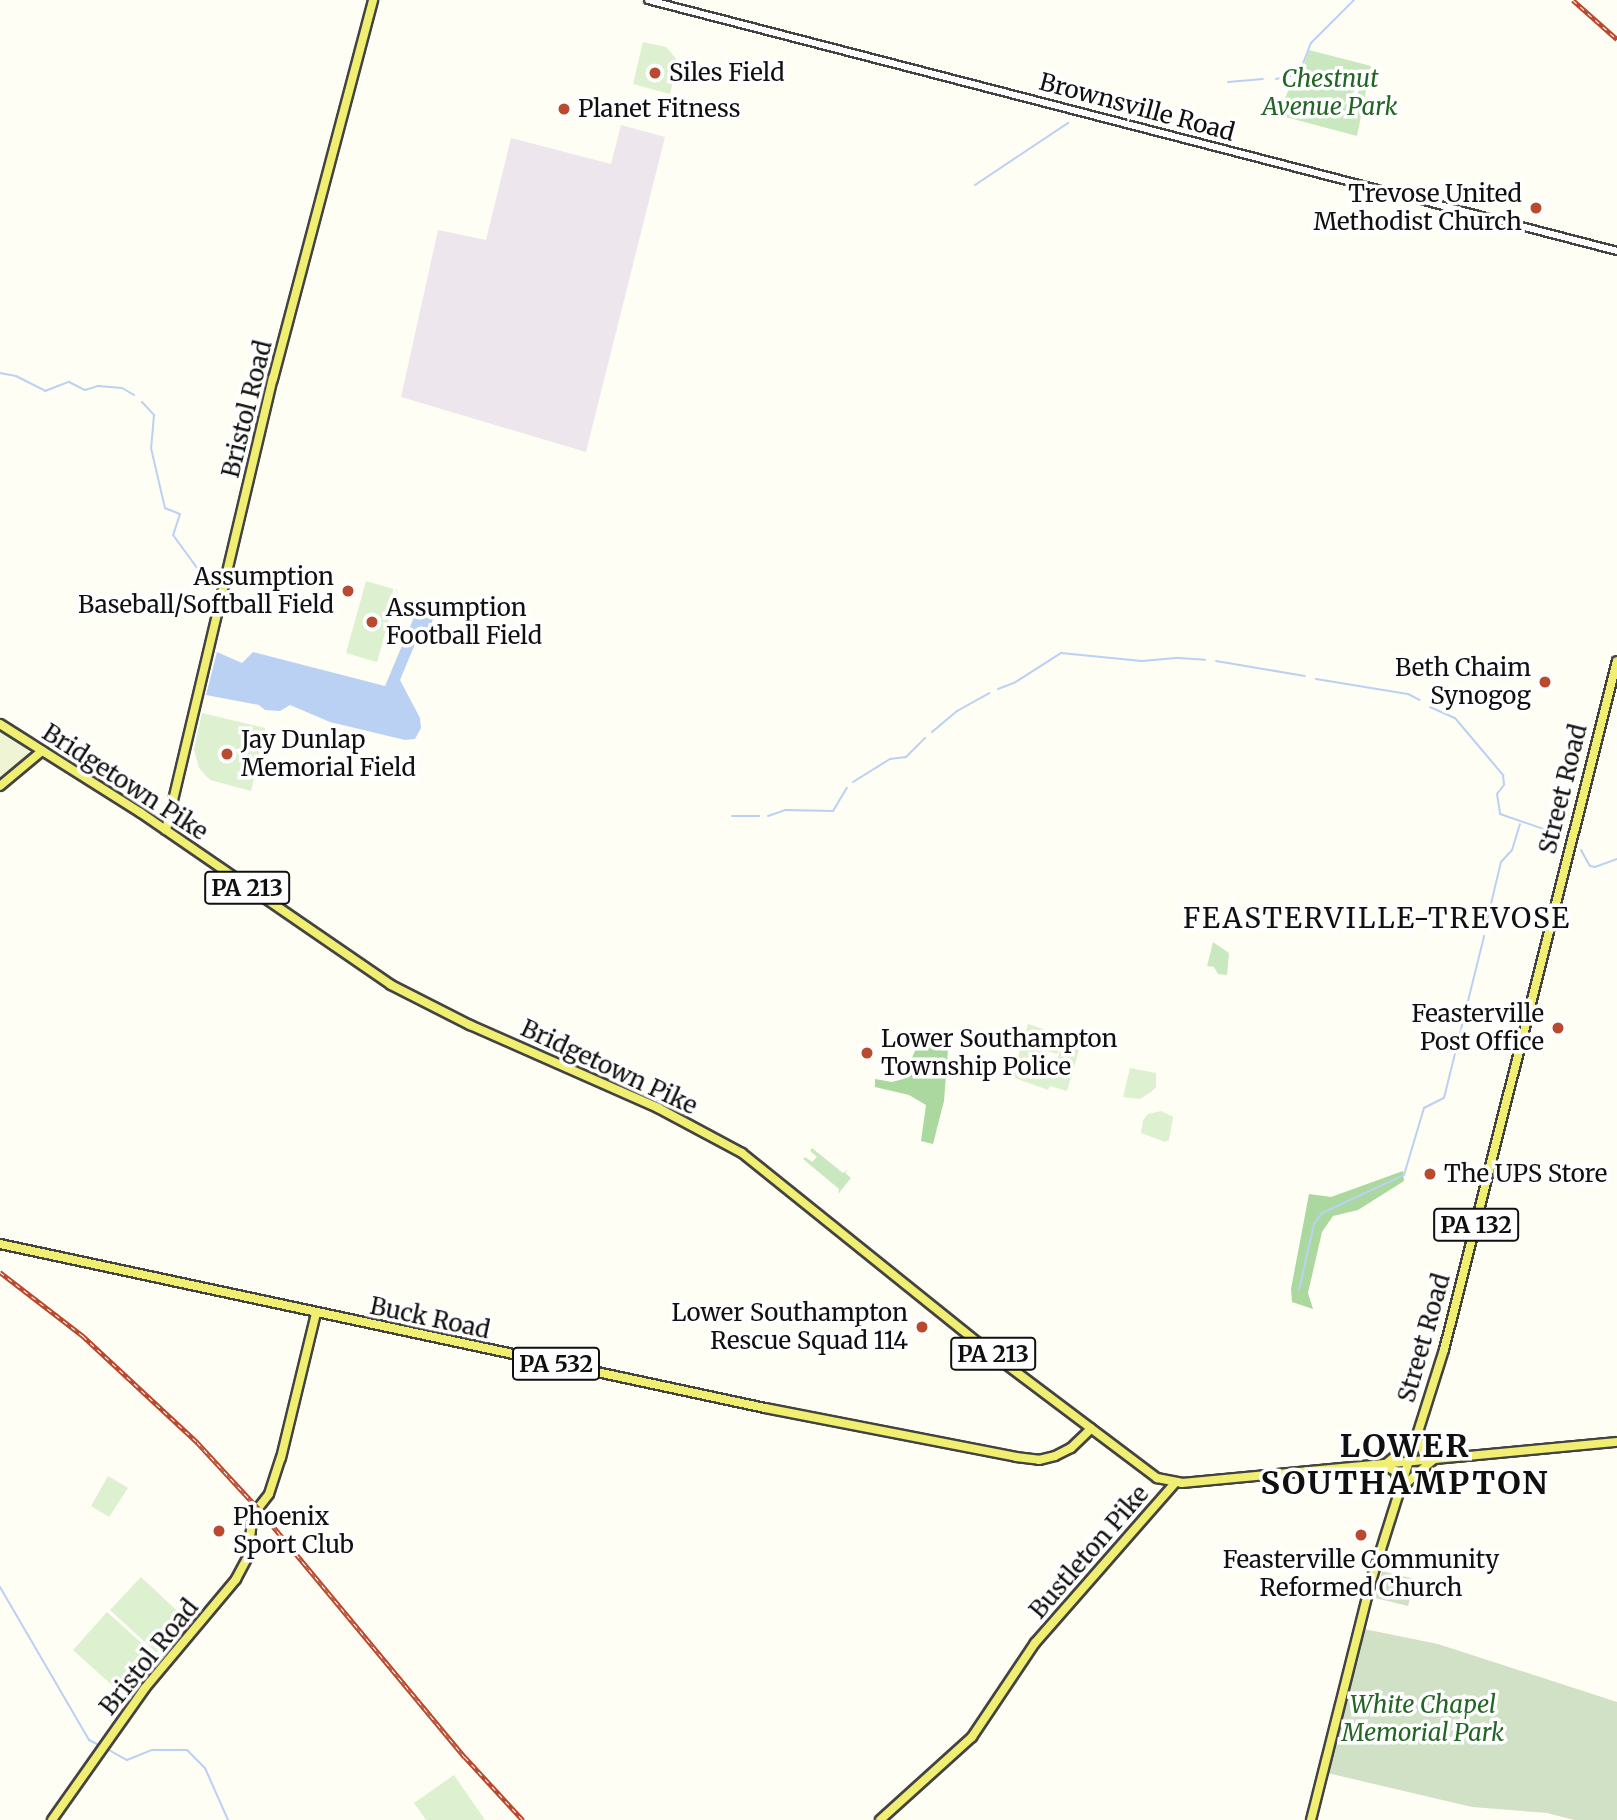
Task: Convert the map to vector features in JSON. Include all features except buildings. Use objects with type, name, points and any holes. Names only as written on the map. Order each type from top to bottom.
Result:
[{"type":"main road","name":"Bristol Road","points":[[166,830],[273,379],[373,0]]},
{"type":"main road","name":"Street Road","points":[[1311,1820],[1372,1578],[1444,1350],[1617,661]]},
{"type":"main road","name":"Bridgetown Pike","points":[[0,724],[166,830],[391,985],[470,1026],[658,1108],[743,1153],[1090,1429],[1155,1477],[1175,1483]]},
{"type":"main road","points":[[0,786],[42,751]]},
{"type":"main road","name":"Buck Road","points":[[0,1244],[820,1420],[1023,1458],[1055,1456],[1071,1448],[1090,1429]]},
{"type":"main road","name":"Bristol Road","points":[[52,1820],[145,1688],[236,1579],[248,1556],[256,1509],[270,1494],[281,1458],[316,1313]]},
{"type":"main road","points":[[1417,1434],[1421,1450],[1433,1460],[1400,1489],[1395,1471],[1384,1465],[1404,1452],[1417,1434]]},
{"type":"main road","name":"Bustleton Pike","points":[[880,1820],[972,1737],[1035,1643],[1175,1483],[1617,1442]]},
{"type":"main road","points":[[1155,1477],[1161,1500]]},
{"type":"street","name":"Brownsville Road","points":[[648,0],[1617,251]]},
{"type":"shaded area","points":[[621,125],[665,137],[586,452],[401,397],[438,230],[486,240],[511,138],[611,164]]},
{"type":"green space","name":"Siles Field","points":[[643,42],[666,47],[678,61],[670,94],[633,84]]},
{"type":"green space","name":"Chestnut Avenue Park","points":[[1309,50],[1371,66],[1357,136],[1278,115],[1288,91],[1300,76]]},
{"type":"green space","name":"Assumption Football Field","points":[[366,581],[397,590],[377,662],[346,653]]},
{"type":"green space","name":"Jay Dunlap Memorial Field","points":[[202,713],[265,728],[251,791],[210,780],[199,768],[194,750]]},
{"type":"green space","points":[[0,730],[29,751],[27,759],[0,781]]},
{"type":"green space","points":[[1213,942],[1229,953],[1227,975],[1218,974],[1214,967],[1207,966]]},
{"type":"green space","points":[[1028,1024],[1063,1036],[1057,1054],[1039,1048],[1046,1055],[1051,1078],[1062,1045],[1079,1050],[1067,1091],[1050,1086],[1048,1090],[1012,1077]]},
{"type":"green space","points":[[917,1046],[948,1050],[944,1101],[933,1144],[921,1141],[926,1105],[909,1095],[875,1087],[875,1079],[892,1082],[903,1079]]},
{"type":"green space","points":[[1130,1068],[1156,1073],[1156,1087],[1140,1099],[1123,1097]]},
{"type":"green space","points":[[1161,1111],[1173,1117],[1169,1140],[1165,1142],[1141,1133],[1143,1120],[1148,1114]]},
{"type":"green space","points":[[812,1148],[843,1173],[848,1169],[845,1173],[851,1178],[838,1194],[839,1189],[803,1159],[805,1157],[812,1162],[817,1157],[810,1151]]},
{"type":"green space","points":[[1403,1171],[1404,1181],[1358,1210],[1333,1216],[1322,1232],[1308,1293],[1313,1309],[1292,1302],[1291,1289],[1309,1194],[1331,1197]]},
{"type":"green space","points":[[108,1476],[128,1488],[109,1517],[91,1506]]},
{"type":"green space","points":[[1382,1571],[1415,1579],[1408,1606],[1375,1598]]},
{"type":"green space","points":[[141,1577],[189,1622],[159,1655],[110,1610]]},
{"type":"green space","points":[[107,1612],[157,1657],[123,1695],[73,1650]]},
{"type":"green space","name":"White Chapel Memorial Park","points":[[1359,1628],[1438,1644],[1617,1702],[1617,1820],[1574,1820],[1547,1813],[1472,1807],[1323,1772]]},
{"type":"green space","points":[[454,1775],[485,1820],[426,1820],[414,1803]]},
{"type":"water","points":[[417,610],[435,615],[424,640],[415,644],[400,680],[420,718],[421,728],[415,739],[405,740],[330,722],[290,705],[280,711],[265,710],[259,705],[206,695],[217,652],[242,663],[253,652],[385,686]]},
{"type":"waterway","points":[[1276,79],[1299,74],[1311,43],[1354,0]]},
{"type":"waterway","points":[[1228,82],[1263,79]]},
{"type":"waterway","points":[[975,185],[1068,123]]},
{"type":"waterway","points":[[0,373],[16,376],[45,391],[69,382],[85,390],[98,386],[122,388],[134,395]]},
{"type":"waterway","points":[[142,402],[154,415],[151,448],[165,508],[180,514],[173,535],[211,587]]},
{"type":"waterway","points":[[998,689],[1014,683],[1061,653],[1142,661],[1179,658],[1205,660]]},
{"type":"waterway","points":[[1216,661],[1305,676]]},
{"type":"waterway","points":[[1316,679],[1408,694],[1420,700]]},
{"type":"waterway","points":[[932,732],[957,711],[989,693]]},
{"type":"waterway","points":[[1430,707],[1455,718],[1503,775],[1504,785],[1497,794],[1500,814],[1561,835]]},
{"type":"waterway","points":[[853,782],[890,759],[906,757],[925,738]]},
{"type":"waterway","points":[[768,816],[785,810],[833,811],[847,788]]},
{"type":"waterway","points":[[732,816],[759,816]]},
{"type":"waterway","points":[[1485,929],[1501,862],[1512,850],[1520,824]]},
{"type":"waterway","points":[[1581,850],[1590,866],[1595,867],[1617,859]]},
{"type":"waterway","points":[[1299,1290],[1314,1224],[1322,1213],[1404,1175],[1424,1108],[1444,1098],[1484,936]]},
{"type":"waterway","points":[[0,1587],[89,1740],[99,1745]]},
{"type":"waterway","points":[[107,1749],[127,1760],[152,1750],[187,1750],[205,1768],[228,1820]]},
{"type":"railway","points":[[1573,0],[1617,39]]},
{"type":"railway","points":[[0,1272],[83,1336],[197,1442],[258,1508],[465,1757],[523,1820]]},
{"type":"place","name":"Siles Field","points":[[655,73]]},
{"type":"place","name":"Planet Fitness","points":[[564,109]]},
{"type":"place","name":"Trevose United Methodist Church","points":[[1536,208]]},
{"type":"place","name":"Assumption Baseball/Softball Field","points":[[348,591]]},
{"type":"place","name":"Assumption Football Field","points":[[372,622]]},
{"type":"place","name":"Beth Chaim Synogog","points":[[1545,682]]},
{"type":"place","name":"Jay Dunlap Memorial Field","points":[[227,754]]},
{"type":"place","name":"Feasterville Post Office","points":[[1558,1028]]},
{"type":"place","name":"Lower Southampton Township Police","points":[[867,1053]]},
{"type":"place","name":"The UPS Store","points":[[1430,1174]]},
{"type":"place","name":"Lower Southampton Rescue Squad 114","points":[[922,1327]]},
{"type":"place","name":"Phoenix Sport Club","points":[[219,1531]]},
{"type":"place","name":"Feasterville Community Reformed Church","points":[[1361,1535]]},
{"type":"district","name":"FEASTERVILLE-TREVOSE","points":[[1377,918]]},
{"type":"district","name":"LOWER SOUTHAMPTON","points":[[1405,1466]]}]
